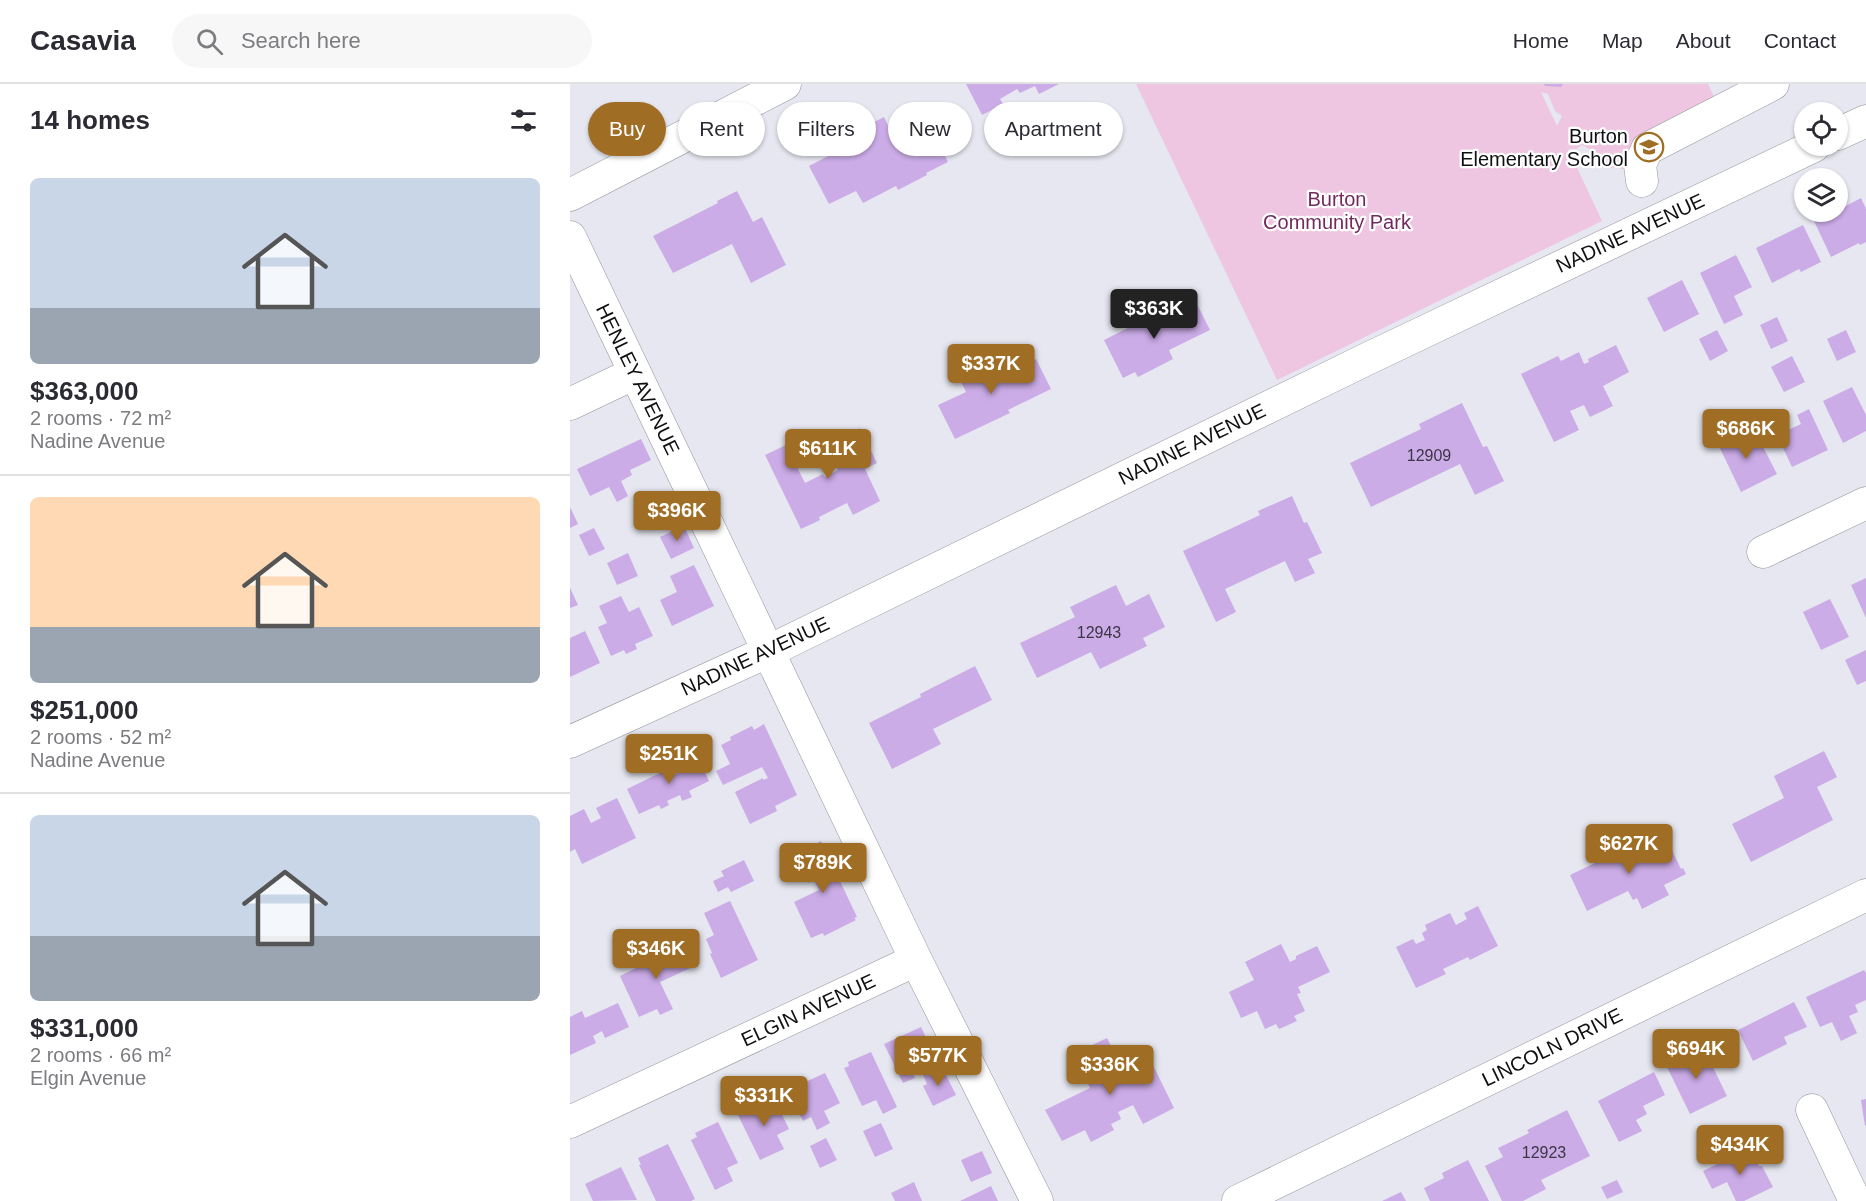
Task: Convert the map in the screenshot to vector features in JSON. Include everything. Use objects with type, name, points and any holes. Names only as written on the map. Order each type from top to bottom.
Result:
[{"type":"street","points":[[570,195],[785,84]]},
{"type":"street","points":[[1642,181],[1640,165],[1647,149],[1773,84]]},
{"type":"street","points":[[1848,129],[1866,121]]},
{"type":"street","name":"NADINE AVENUE","points":[[570,742],[769,651],[1367,359],[1794,156]]},
{"type":"street","name":"HENLEY AVENUE","points":[[570,237],[916,960],[1037,1201]]},
{"type":"street","points":[[570,404],[635,374]]},
{"type":"street","points":[[1763,552],[1866,503]]},
{"type":"street","name":"LINCOLN DRIVE","points":[[1238,1201],[1866,895]]},
{"type":"street","name":"ELGIN AVENUE","points":[[570,1122],[916,960]]},
{"type":"street","points":[[1812,1110],[1856,1201]]},
{"type":"green space","name":"Burton Community Park","points":[[1136,84],[1708,84],[1718,105],[1627,170],[1603,166],[1598,159],[1598,153],[1582,145],[1576,149],[1569,149],[1566,144],[1602,221],[1277,380]],"holes":[[[1541,92],[1548,94],[1555,111],[1562,116],[1557,126]]]},
{"type":"building","points":[[966,84],[1059,84],[1039,94],[1035,86],[1020,93],[1017,89],[1000,99],[1002,102],[984,102],[984,114],[982,115]]},
{"type":"building","points":[[1544,84],[1563,84],[1561,87]]},
{"type":"building","points":[[884,117],[888,126],[888,156],[945,156],[948,162],[898,190],[896,186],[863,203],[856,191],[829,204],[809,166],[828,156],[876,156],[876,121]]},
{"type":"building","points":[[737,191],[753,222],[762,217],[786,265],[751,283],[732,244],[673,273],[653,236]]},
{"type":"building","points":[[1861,198],[1866,209],[1866,242],[1860,245],[1859,243],[1831,257],[1814,222],[1848,222],[1848,205]]},
{"type":"building","points":[[1803,225],[1821,262],[1801,272],[1799,269],[1772,283],[1756,248]]},
{"type":"building","points":[[1736,255],[1752,287],[1734,296],[1743,315],[1724,324],[1700,273]]},
{"type":"building","points":[[1682,280],[1699,314],[1664,332],[1647,298]]},
{"type":"building","points":[[1198,306],[1210,330],[1169,350],[1173,359],[1138,377],[1135,372],[1123,378],[1104,340],[1170,307],[1175,317]]},
{"type":"building","points":[[1777,317],[1788,341],[1771,349],[1760,325]]},
{"type":"building","points":[[1717,330],[1728,351],[1710,361],[1699,339]]},
{"type":"building","points":[[1846,330],[1856,352],[1837,361],[1827,339]]},
{"type":"building","points":[[1616,345],[1629,372],[1603,386],[1613,406],[1590,417],[1584,405],[1570,411],[1579,430],[1554,442],[1521,374],[1558,356],[1561,361],[1579,352],[1584,364],[1589,362],[1588,359]]},
{"type":"building","points":[[1792,356],[1805,382],[1784,392],[1771,367]]},
{"type":"building","points":[[1036,359],[1051,389],[1008,410],[1010,413],[955,439],[938,405],[966,392],[955,369],[971,361],[979,378],[1010,363],[1013,370]]},
{"type":"building","points":[[1852,387],[1866,415],[1866,431],[1843,443],[1823,401]]},
{"type":"building","points":[[1462,403],[1483,447],[1487,446],[1504,481],[1475,495],[1460,464],[1371,507],[1350,463],[1421,429],[1419,424]]},
{"type":"building","points":[[1809,409],[1828,450],[1792,467],[1777,435],[1801,424],[1797,415]]},
{"type":"building","points":[[860,428],[877,463],[865,469],[880,501],[853,515],[847,503],[801,529],[765,455],[786,445],[805,483],[838,470],[827,444]]},
{"type":"building","points":[[1745,429],[1752,445],[1760,441],[1777,474],[1741,492],[1717,442]]},
{"type":"building","points":[[641,439],[651,460],[630,470],[632,475],[621,481],[628,496],[617,502],[609,487],[590,496],[577,469]]},
{"type":"building","points":[[1292,496],[1304,523],[1307,522],[1322,553],[1308,559],[1315,573],[1295,582],[1285,561],[1225,589],[1236,612],[1216,622],[1183,551],[1260,515],[1258,511]]},
{"type":"building","points":[[570,507],[578,524],[570,528]]},
{"type":"building","points":[[684,526],[694,548],[671,559],[660,537]]},
{"type":"building","points":[[594,528],[605,549],[589,556],[579,535]]},
{"type":"building","points":[[628,553],[638,576],[617,585],[607,563]]},
{"type":"building","points":[[694,565],[714,606],[672,626],[660,600],[677,592],[670,576]]},
{"type":"building","points":[[1866,578],[1866,618],[1851,585]]},
{"type":"building","points":[[1116,585],[1126,606],[1149,594],[1165,627],[1143,638],[1147,646],[1100,669],[1091,652],[1037,678],[1020,643],[1075,617],[1070,607]]},
{"type":"building","points":[[570,588],[578,605],[570,608]]},
{"type":"building","points":[[621,596],[629,612],[639,607],[653,636],[635,644],[637,649],[626,654],[624,650],[611,656],[598,627],[607,623],[599,606]]},
{"type":"building","points":[[1830,599],[1849,637],[1821,650],[1803,612]]},
{"type":"building","points":[[585,631],[600,663],[570,677],[570,638]]},
{"type":"building","points":[[1866,650],[1866,681],[1857,685],[1845,660]]},
{"type":"building","points":[[975,666],[992,700],[933,729],[941,744],[892,769],[869,723]]},
{"type":"building","points":[[764,724],[797,795],[775,806],[777,811],[750,824],[735,792],[763,778],[763,780],[768,778],[762,767],[723,785],[716,771],[730,764],[721,745],[731,740],[730,737],[752,726],[754,730]]},
{"type":"building","points":[[1824,751],[1837,777],[1817,787],[1833,820],[1751,862],[1732,824],[1784,798],[1774,776]]},
{"type":"building","points":[[696,753],[709,781],[689,791],[692,797],[682,801],[680,795],[667,801],[669,805],[661,809],[659,805],[639,814],[627,789],[668,769],[672,776],[680,772],[676,763]]},
{"type":"building","points":[[617,798],[636,838],[582,864],[575,849],[570,852],[570,816],[584,809],[591,823],[601,818],[596,808]]},
{"type":"building","points":[[1651,836],[1657,850],[1669,844],[1681,869],[1683,868],[1686,874],[1664,885],[1669,895],[1642,909],[1637,898],[1633,900],[1628,891],[1587,911],[1570,875]]},
{"type":"building","points":[[821,841],[857,917],[854,918],[856,920],[824,936],[823,933],[811,938],[794,902],[819,890],[814,880],[808,883],[795,854]]},
{"type":"building","points":[[744,860],[754,881],[731,892],[728,887],[718,892],[713,881],[724,876],[721,871]]},
{"type":"building","points":[[730,901],[758,960],[721,978],[706,939],[714,935],[704,913]]},
{"type":"building","points":[[1478,906],[1498,946],[1470,960],[1468,957],[1443,969],[1446,974],[1416,988],[1396,947],[1413,939],[1416,944],[1425,940],[1422,933],[1427,930],[1425,925],[1450,913],[1456,925],[1467,919],[1464,913]]},
{"type":"building","points":[[678,939],[681,946],[685,944],[695,966],[660,982],[673,1009],[660,1015],[657,1009],[639,1017],[620,976],[650,961],[655,970],[668,963],[662,947]]},
{"type":"building","points":[[1281,944],[1290,962],[1296,959],[1296,956],[1317,946],[1330,972],[1298,987],[1301,993],[1297,994],[1305,1011],[1294,1016],[1297,1021],[1279,1029],[1276,1024],[1265,1029],[1257,1011],[1241,1018],[1229,992],[1254,980],[1245,962]]},
{"type":"building","points":[[1864,970],[1866,1000],[1855,1005],[1858,1012],[1849,1016],[1857,1033],[1841,1041],[1832,1022],[1820,1027],[1806,997]]},
{"type":"building","points":[[1794,1002],[1807,1027],[1784,1037],[1787,1044],[1753,1061],[1738,1030]]},
{"type":"building","points":[[618,1003],[629,1027],[605,1038],[602,1031],[593,1036],[596,1043],[570,1055],[570,1017],[582,1011],[585,1018]]},
{"type":"building","points":[[921,1027],[936,1059],[912,1071],[915,1078],[903,1083],[884,1044]]},
{"type":"building","points":[[1107,1038],[1124,1072],[1150,1059],[1174,1108],[1143,1124],[1133,1105],[1118,1112],[1121,1119],[1111,1124],[1114,1130],[1091,1142],[1085,1130],[1062,1141],[1045,1110],[1090,1088],[1079,1066],[1094,1058],[1088,1047]]},
{"type":"building","points":[[1703,1047],[1727,1096],[1690,1114],[1666,1065]]},
{"type":"building","points":[[871,1052],[897,1107],[883,1114],[876,1100],[862,1106],[844,1068],[849,1066],[848,1062]]},
{"type":"building","points":[[939,1068],[943,1076],[946,1075],[956,1095],[933,1106],[923,1086],[927,1084],[923,1075]]},
{"type":"building","points":[[1654,1072],[1665,1095],[1643,1106],[1647,1114],[1636,1120],[1642,1131],[1619,1142],[1598,1101]]},
{"type":"building","points":[[825,1073],[840,1103],[824,1111],[830,1123],[817,1130],[811,1117],[803,1121],[788,1090]]},
{"type":"building","points":[[773,1096],[789,1129],[777,1135],[784,1149],[760,1160],[737,1113]]},
{"type":"building","points":[[1866,1099],[1866,1125],[1865,1126],[1861,1100]]},
{"type":"building","points":[[1567,1110],[1590,1156],[1541,1180],[1546,1189],[1523,1201],[1502,1201],[1485,1166],[1503,1157],[1498,1148],[1529,1133],[1527,1130]]},
{"type":"building","points":[[718,1122],[738,1163],[727,1168],[733,1181],[715,1190],[691,1140],[697,1137],[695,1133]]},
{"type":"building","points":[[881,1123],[893,1149],[875,1157],[863,1131]]},
{"type":"building","points":[[826,1138],[837,1160],[820,1168],[810,1146]]},
{"type":"building","points":[[668,1144],[695,1199],[691,1201],[656,1201],[639,1165],[641,1165],[638,1158]]},
{"type":"building","points":[[1750,1148],[1773,1187],[1744,1201],[1736,1201],[1727,1182],[1712,1189],[1703,1171]]},
{"type":"building","points":[[982,1151],[992,1173],[971,1182],[961,1160]]},
{"type":"building","points":[[1468,1160],[1489,1201],[1430,1201],[1424,1188],[1444,1178],[1442,1173]]},
{"type":"building","points":[[621,1167],[637,1200],[593,1201],[585,1184]]},
{"type":"building","points":[[1617,1180],[1623,1192],[1607,1199],[1601,1187]]},
{"type":"building","points":[[914,1182],[922,1201],[895,1201],[891,1193]]},
{"type":"building","points":[[991,1186],[998,1201],[960,1201]]},
{"type":"building","points":[[1401,1192],[1406,1201],[1382,1201]]},
{"type":"place","name":"Burton Elementary School","points":[[1649,147]]}]
